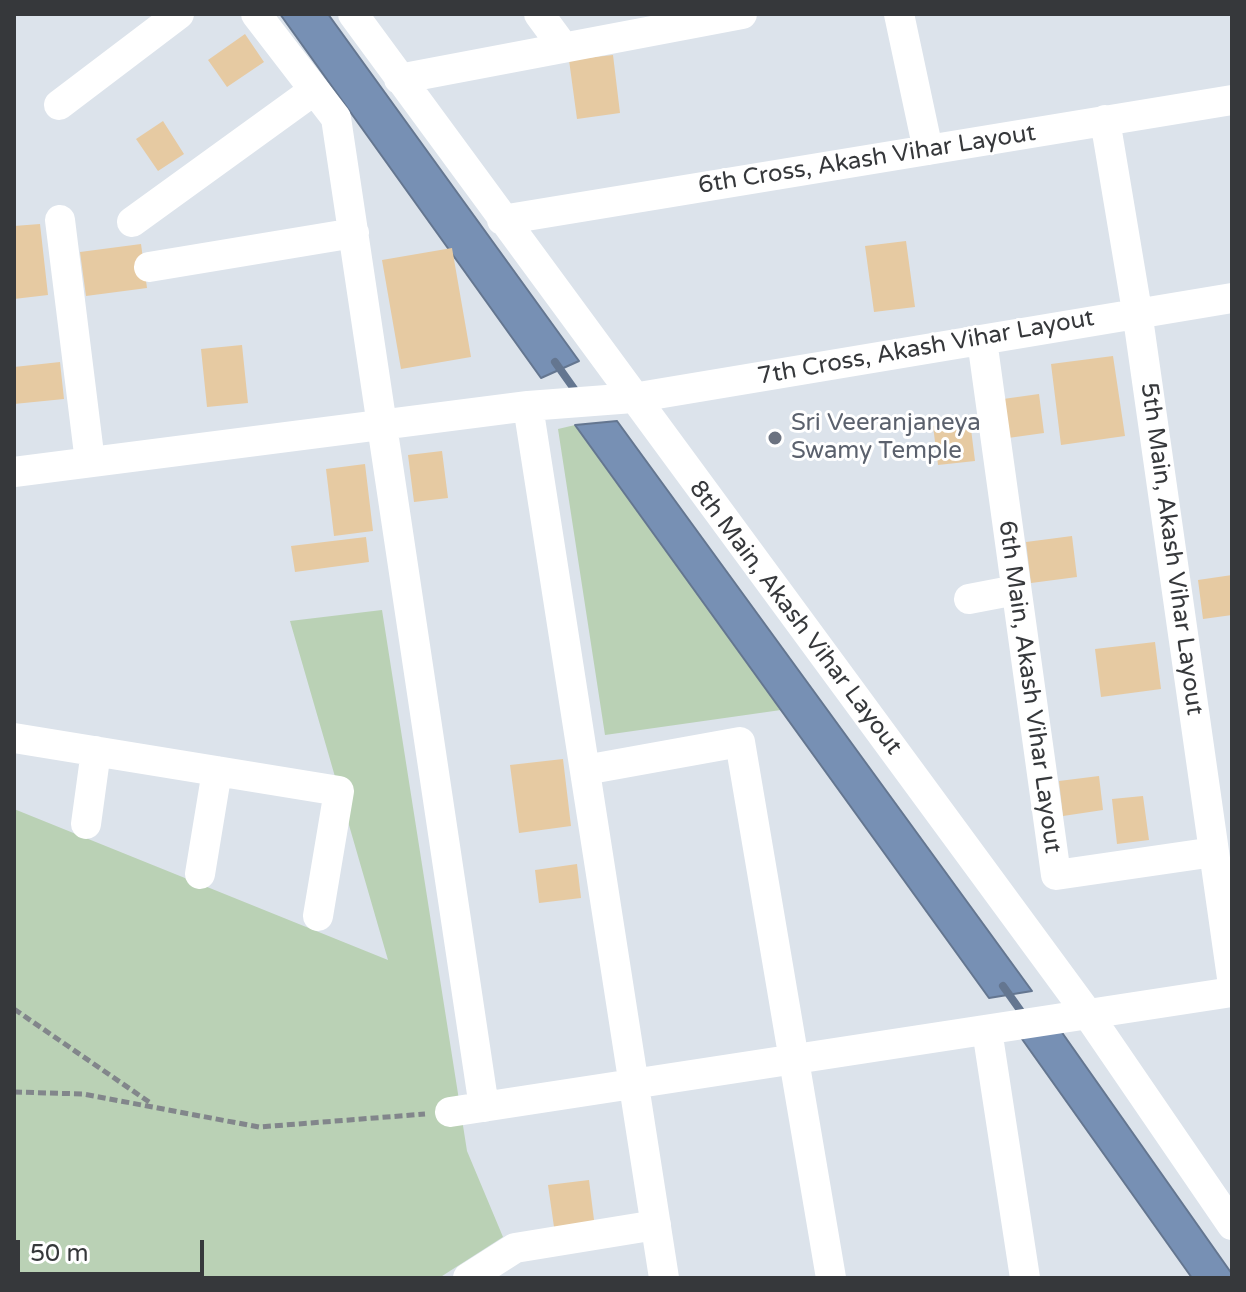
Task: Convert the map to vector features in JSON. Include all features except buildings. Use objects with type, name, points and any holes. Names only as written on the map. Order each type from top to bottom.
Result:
[{"type":"street","points":[[59,105],[179,14]]},
{"type":"street","points":[[256,14],[336,118],[484,1107]]},
{"type":"street","name":"8th Main, Akash Vihar Layout","points":[[353,14],[626,399],[1232,1225]]},
{"type":"street","points":[[539,14],[564,48]]},
{"type":"street","points":[[399,79],[742,14]]},
{"type":"street","points":[[899,14],[928,150]]},
{"type":"street","points":[[132,222],[313,91]]},
{"type":"street","name":"6th Cross, Akash Vihar Layout","points":[[502,220],[1232,100]]},
{"type":"street","name":"5th Main, Akash Vihar Layout","points":[[1105,120],[1137,311],[1232,978]]},
{"type":"street","points":[[60,220],[90,462]]},
{"type":"street","points":[[149,267],[354,233]]},
{"type":"street","name":"7th Cross, Akash Vihar Layout","points":[[14,472],[528,406],[626,399],[1137,311],[1232,298]]},
{"type":"street","name":"6th Main, Akash Vihar Layout","points":[[982,340],[1056,875],[1214,852]]},
{"type":"street","points":[[528,406],[664,1278]]},
{"type":"street","points":[[969,599],[1016,590]]},
{"type":"street","points":[[14,738],[339,791],[318,916]]},
{"type":"street","points":[[585,770],[740,742],[831,1278]]},
{"type":"street","points":[[86,824],[96,751]]},
{"type":"street","points":[[200,874],[217,771]]},
{"type":"street","points":[[450,1112],[1232,992]]},
{"type":"street","points":[[987,1030],[1025,1278]]},
{"type":"street","points":[[468,1278],[515,1248],[656,1225]]},
{"type":"path","points":[[14,1009],[154,1105]]},
{"type":"path","points":[[14,1092],[83,1094],[259,1127],[450,1112]]},
{"type":"green space","points":[[575,425],[781,710],[605,735],[558,429]]},
{"type":"green space","points":[[382,610],[467,1151],[503,1237],[439,1278],[14,1278],[14,809],[388,960],[290,621]]},
{"type":"water","points":[[280,14],[328,14],[579,361],[541,378]]},
{"type":"water","points":[[617,421],[1032,991],[989,998],[575,425]]},
{"type":"water","points":[[1056,1024],[1232,1278],[1192,1278],[1017,1032]]},
{"type":"waterway","points":[[555,362],[577,393]]},
{"type":"waterway","points":[[1003,986],[1025,1017]]},
{"type":"place","name":"Sri Veeranjaneya Swamy Temple","points":[[775,438]]}]
